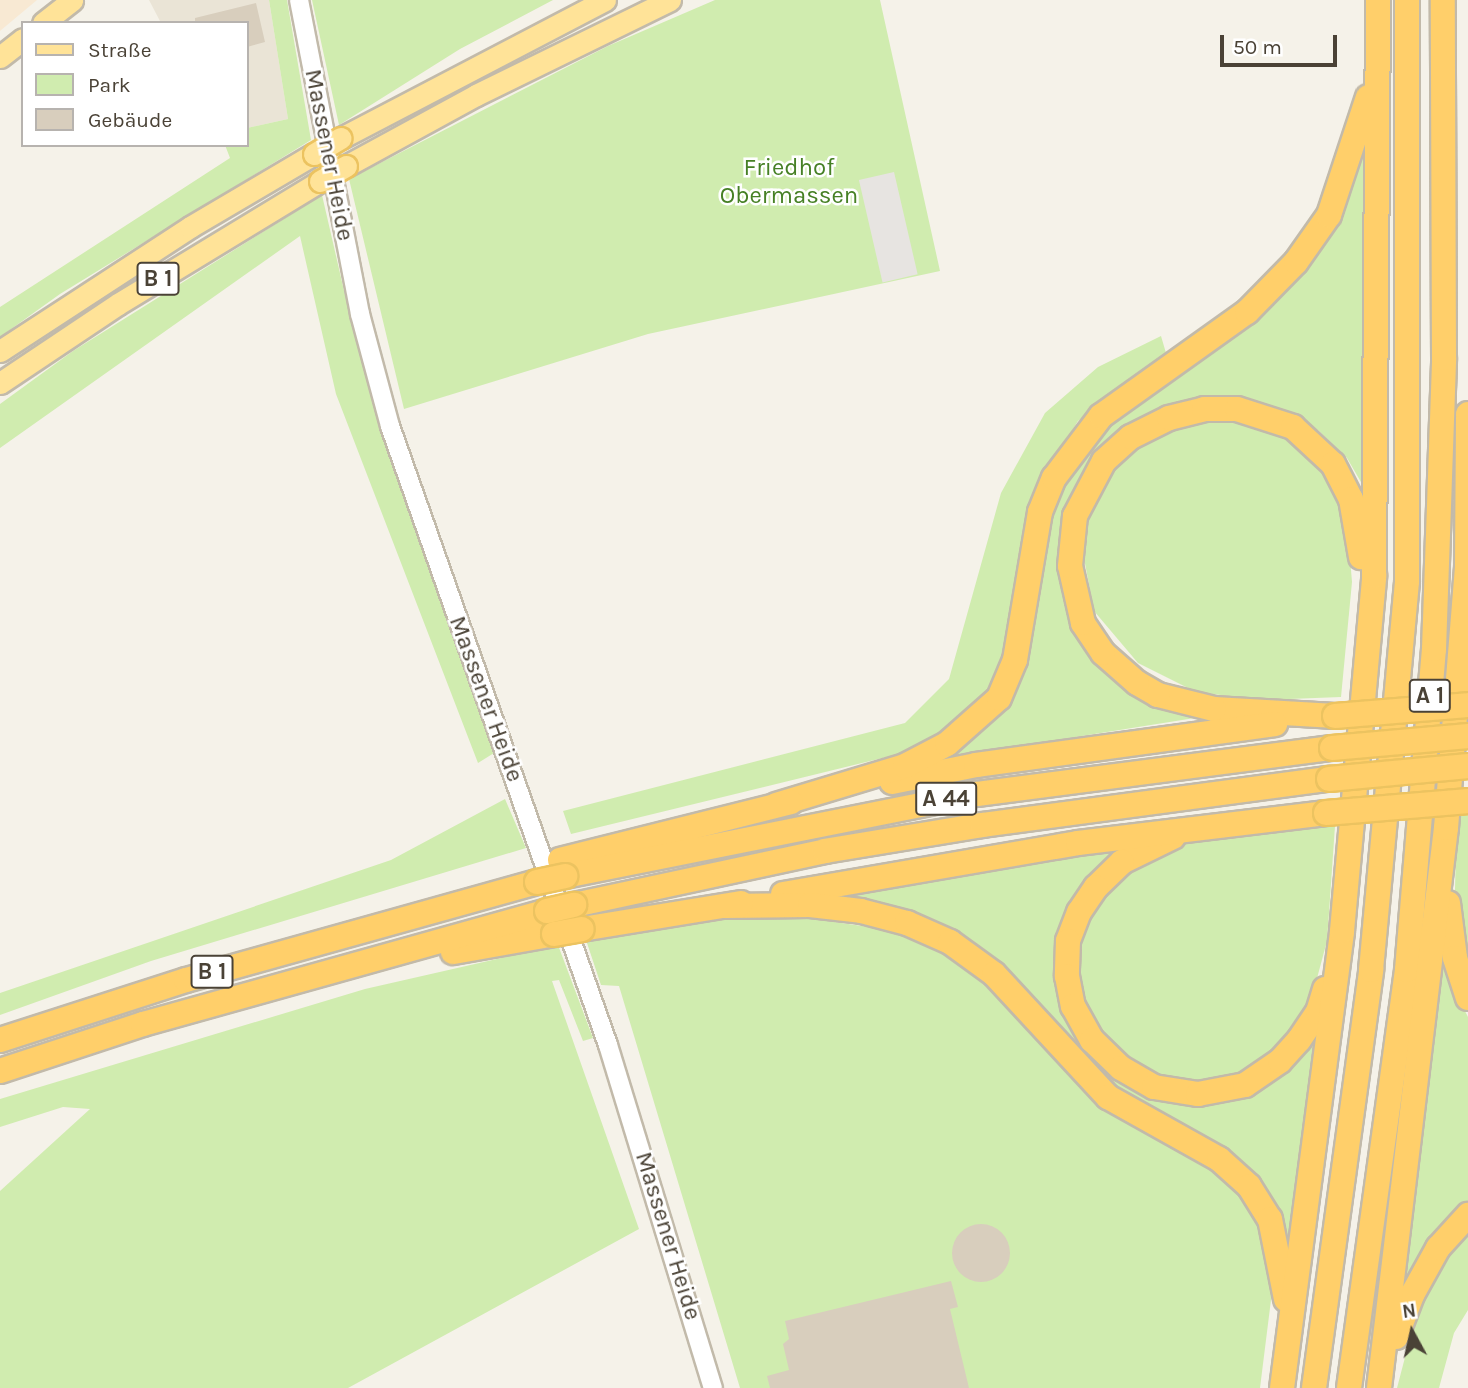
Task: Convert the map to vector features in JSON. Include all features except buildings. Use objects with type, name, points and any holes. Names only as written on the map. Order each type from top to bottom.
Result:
[{"type":"highway","points":[[1282,1388],[1342,931],[1374,576],[1378,0]]},
{"type":"highway","name":"A 1","points":[[1314,1388],[1371,970],[1407,581],[1407,0]]},
{"type":"highway","name":"A 1","points":[[1349,1388],[1407,970],[1434,649],[1444,358],[1443,0]]},
{"type":"highway","points":[[563,868],[905,766],[947,744],[999,698],[1015,660],[1040,512],[1054,478],[1101,416],[1247,312],[1296,262],[1329,215],[1363,120],[1378,34]]},
{"type":"highway","points":[[1335,716],[1249,713],[1181,702],[1138,683],[1103,653],[1083,623],[1070,566],[1075,516],[1104,461],[1131,437],[1169,418],[1204,409],[1266,415],[1293,427],[1316,445],[1333,464],[1351,499],[1360,536],[1364,670]]},
{"type":"highway","points":[[1380,1388],[1446,828],[1467,563],[1468,414]]},
{"type":"highway","points":[[776,805],[976,765],[1335,716],[1468,705]]},
{"type":"highway","name":"A 44","points":[[425,911],[563,868],[977,794],[1332,748],[1468,736]]},
{"type":"highway","name":"A 44","points":[[338,969],[551,923],[574,905],[825,851],[956,829],[1329,779],[1468,766]]},
{"type":"highway","points":[[551,923],[582,929],[1078,842],[1236,822],[1468,800]]},
{"type":"highway","points":[[1236,822],[1169,838],[1122,862],[1096,887],[1079,912],[1068,941],[1067,976],[1073,1006],[1092,1040],[1121,1068],[1154,1087],[1198,1094],[1245,1085],[1280,1061],[1318,1012],[1342,931]]},
{"type":"highway","points":[[1446,828],[1449,927],[1468,998]]},
{"type":"highway","points":[[725,906],[810,905],[860,911],[907,923],[950,942],[1002,982],[1108,1097],[1219,1159],[1249,1186],[1270,1219],[1278,1244],[1286,1301],[1282,1388]]},
{"type":"highway","name":"B 1","points":[[0,1040],[186,980],[425,911]]},
{"type":"highway","name":"B 1","points":[[0,1071],[143,1024],[338,969]]},
{"type":"highway","points":[[1380,1388],[1412,1295],[1438,1248],[1468,1215]]},
{"type":"main road","points":[[46,21],[72,0]]},
{"type":"main road","name":"B 1","points":[[0,351],[190,227],[341,138],[605,0]]},
{"type":"main road","name":"B 1","points":[[0,383],[118,304],[346,166],[477,95],[670,0]]},
{"type":"main road","points":[[0,57],[21,41]]},
{"type":"street","name":"Massener Heide","points":[[299,0],[360,314],[390,426],[616,1069],[713,1388]]},
{"type":"shaded area","points":[[0,0],[37,0],[0,31]]},
{"type":"shaded area","points":[[149,0],[269,0],[288,119],[248,128],[248,21],[160,21]]},
{"type":"shaded area","points":[[894,172],[918,274],[883,282],[859,180]]},
{"type":"green space","points":[[269,0],[287,0],[311,140],[60,294],[0,337],[0,307],[230,158],[226,147],[248,147],[248,128],[288,119]]},
{"type":"green space","points":[[312,0],[553,0],[460,49],[339,125]]},
{"type":"green space","name":"Friedhof Obermassen","points":[[715,0],[880,0],[940,271],[648,334],[404,409],[349,179],[608,46]]},
{"type":"green space","points":[[1370,130],[1365,489],[1347,458],[1319,431],[1290,413],[1249,398],[1204,396],[1160,407],[1115,436],[1084,470],[1064,515],[1102,666],[1201,717],[938,759],[994,717],[1052,507],[1074,461],[1100,429],[1261,309]]},
{"type":"green space","points":[[322,195],[354,334],[395,471],[494,753],[478,763],[336,394],[300,236],[0,448],[0,404],[73,351]]},
{"type":"green space","points":[[1161,336],[1166,353],[1078,421],[1040,482],[1018,565],[1008,645],[988,689],[954,727],[903,753],[571,834],[563,811],[905,723],[949,679],[1001,493],[1045,413],[1098,367]]},
{"type":"green space","points":[[1231,419],[1267,426],[1301,446],[1332,480],[1347,521],[1352,582],[1341,697],[1262,700],[1196,692],[1138,663],[1094,611],[1083,553],[1092,502],[1118,465],[1153,436],[1191,422]]},
{"type":"green space","points":[[505,799],[526,848],[151,961],[0,1015],[0,993],[391,860]]},
{"type":"green space","points":[[1457,815],[1468,815],[1468,983],[1454,926]]},
{"type":"green space","points":[[1335,826],[1327,941],[1309,1008],[1270,1057],[1244,1072],[1200,1081],[1165,1077],[1131,1059],[1103,1035],[1086,1004],[1080,973],[1082,941],[1092,909],[1130,867],[1172,846],[1227,833]]},
{"type":"green space","points":[[1123,849],[1112,858],[1062,978],[1117,1073],[1248,1088],[1322,1012],[1289,1257],[1276,1215],[1114,1093],[997,971],[837,899],[836,892]]},
{"type":"green space","points":[[787,915],[896,931],[960,963],[1026,1023],[1082,1089],[1146,1134],[1205,1163],[1246,1199],[1262,1229],[1273,1284],[1260,1388],[740,1388],[619,986],[601,985],[586,940],[691,922]]},
{"type":"green space","points":[[558,945],[593,1038],[583,1041],[559,980],[552,981],[639,1229],[348,1388],[0,1388],[0,1191],[90,1109],[63,1107],[0,1127],[0,1099],[365,989]]},
{"type":"green space","points":[[1441,964],[1468,1017],[1468,1205],[1396,1302]]},
{"type":"green space","points":[[1468,1228],[1468,1310],[1454,1333],[1439,1388],[1397,1388],[1421,1296]]}]
